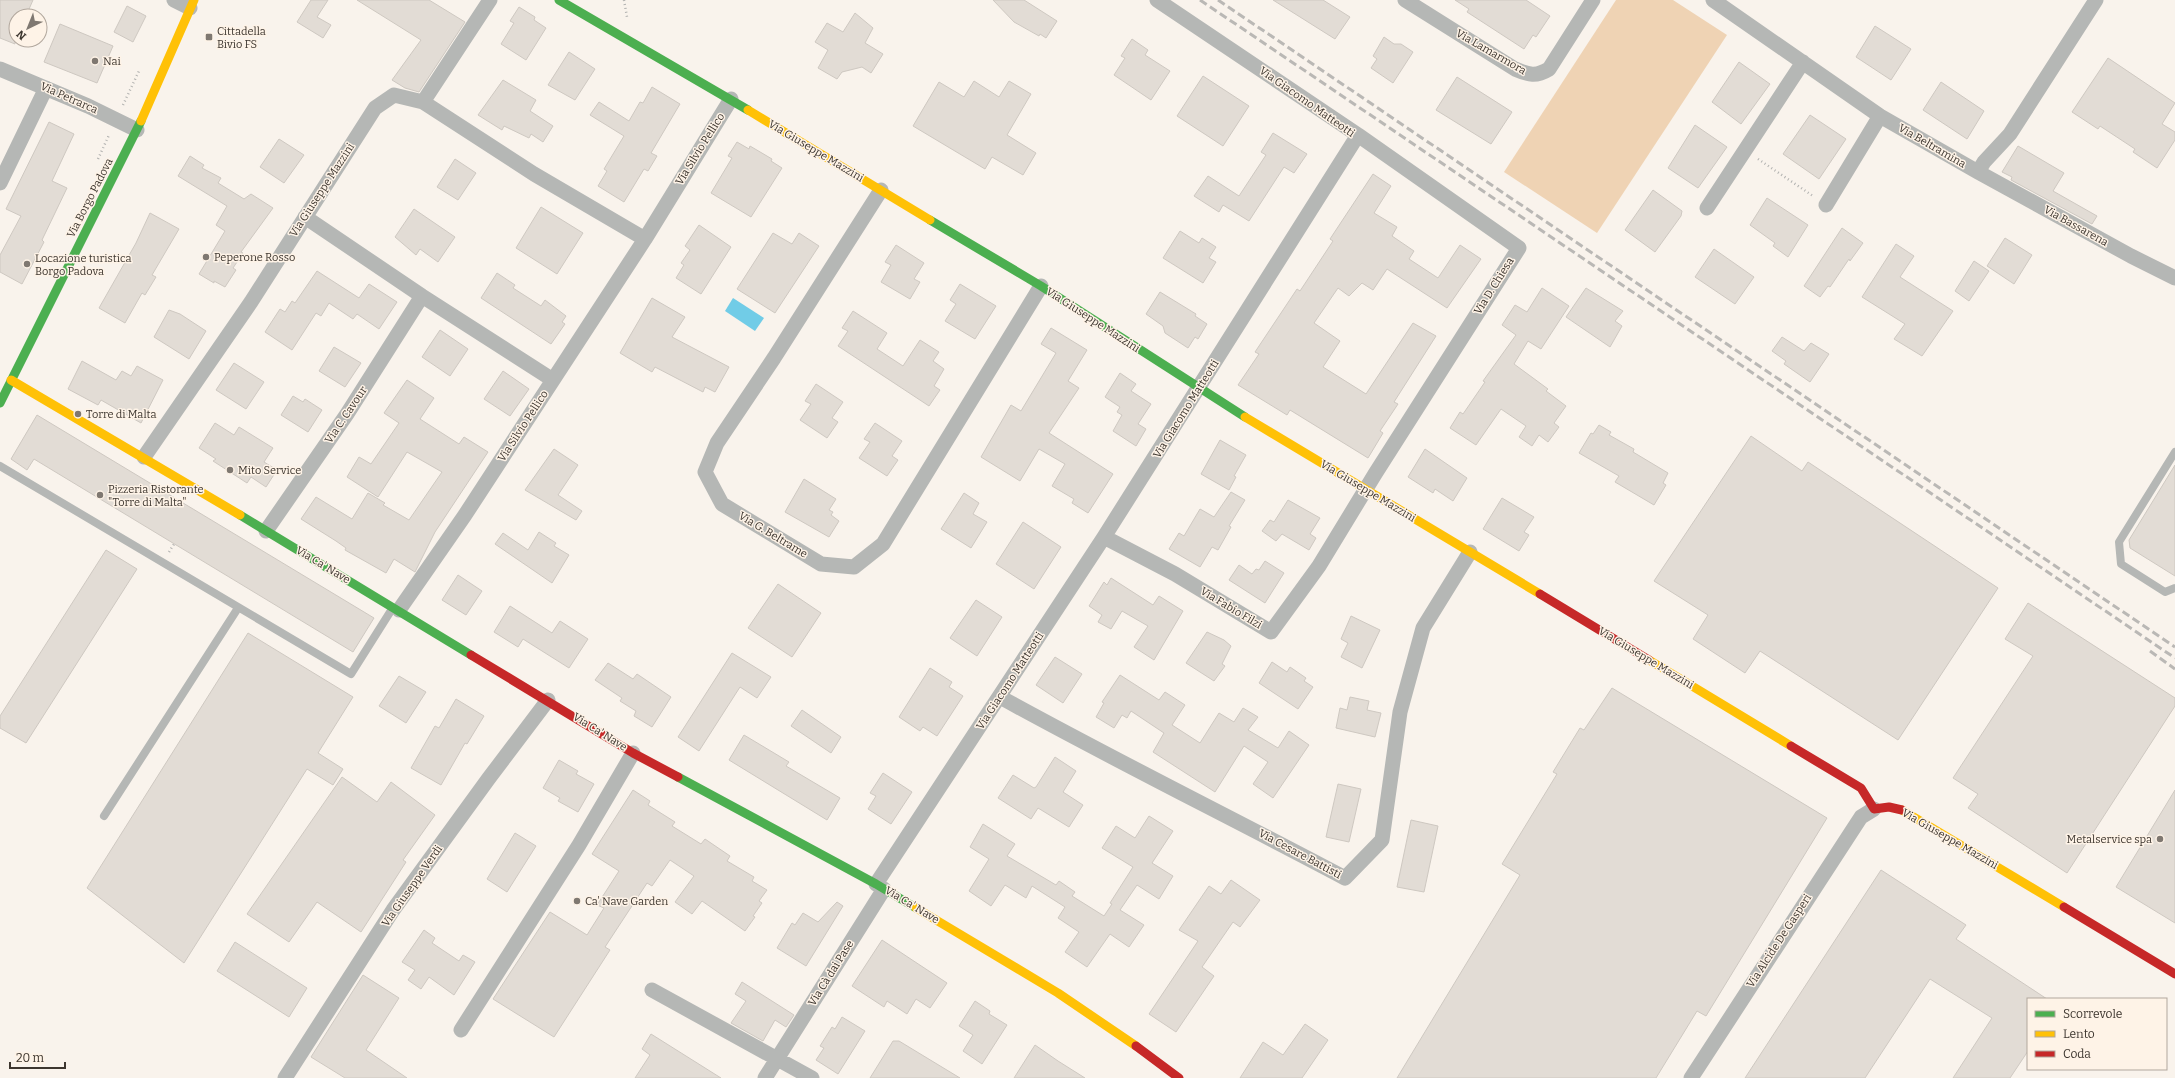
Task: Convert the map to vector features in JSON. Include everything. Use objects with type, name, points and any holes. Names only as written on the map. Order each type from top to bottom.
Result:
[{"type":"street","points":[[174,0],[192,4]]},
{"type":"street","points":[[490,0],[423,102],[534,174],[644,240]]},
{"type":"street","name":"Via Giuseppe Mazzini","points":[[559,0],[731,99],[1041,286],[1199,389],[1861,788],[1874,809],[1889,807],[1902,810],[2175,974]]},
{"type":"street","name":"Via Giacomo Matteotti","points":[[880,886],[1199,389],[1358,135],[1157,0]]},
{"type":"street","name":"Via Lamarmora","points":[[1405,0],[1516,69],[1530,75],[1540,74],[1549,69],[1593,0]]},
{"type":"street","name":"Via Beltramina","points":[[1713,0],[1880,116],[1978,172],[1984,162],[2010,134],[2096,0]]},
{"type":"street","name":"Via Borgo Padova","points":[[0,403],[137,130],[192,4]]},
{"type":"street","points":[[1707,208],[1803,62]]},
{"type":"street","name":"Via Petrarca","points":[[0,69],[46,88],[137,130]]},
{"type":"street","points":[[0,183],[46,88]]},
{"type":"street","name":"Via Giuseppe Mazzini","points":[[144,457],[252,302],[375,108],[394,95],[423,102]]},
{"type":"street","name":"Via Silvio Pellico","points":[[396,608],[464,515],[553,380],[644,240],[731,99]]},
{"type":"street","points":[[1826,205],[1880,116]]},
{"type":"street","name":"Via D. Chiesa","points":[[1358,135],[1519,248],[1365,490]]},
{"type":"street","name":"Via Bassarena","points":[[1978,172],[2131,256],[2175,278]]},
{"type":"street","name":"Via G. Beltrame","points":[[881,190],[774,358],[717,443],[705,472],[722,504],[821,564],[854,567],[883,544],[1041,286]]},
{"type":"street","points":[[305,217],[422,296],[553,380]]},
{"type":"street","name":"Via C. Cavour","points":[[266,531],[347,414],[422,296]]},
{"type":"street","name":"Via Ca' Nave","points":[[11,380],[144,457],[396,608],[633,753],[880,886],[1058,994],[1126,1039],[1179,1078]]},
{"type":"street","name":"Via Fabio Filzi","points":[[1104,537],[1175,574],[1271,632],[1319,566],[1365,490]]},
{"type":"street","name":"Via Cesare Battisti","points":[[1000,697],[1076,739],[1215,809],[1345,878],[1382,840],[1400,712],[1423,628],[1470,552]]},
{"type":"street","name":"Via Giuseppe Verdi","points":[[285,1078],[393,910],[548,700]]},
{"type":"street","name":"Via Ca' Nave","points":[[461,1030],[579,845],[633,753]]},
{"type":"street","name":"Via Alcide De Gasperi","points":[[1691,1078],[1861,817],[1874,809]]},
{"type":"street","name":"Via Cà dai Pase","points":[[765,1078],[880,886]]},
{"type":"street","points":[[652,990],[812,1078]]},
{"type":"lane","points":[[2175,452],[2119,542],[2121,564],[2165,592],[2175,588]]},
{"type":"lane","points":[[0,466],[351,674],[396,608]]},
{"type":"lane","points":[[104,816],[238,608]]},
{"type":"path","points":[[1746,150],[1826,205]]},
{"type":"shaded area","points":[[1616,0],[1673,0],[1727,35],[1597,233],[1504,172]]},
{"type":"water","points":[[733,298],[764,318],[755,331],[725,311]]},
{"type":"building","points":[[0,0],[33,0],[30,8],[8,8],[8,41],[0,38]]},
{"type":"building","points":[[311,0],[328,0],[317,17],[331,25],[323,38],[297,22]]},
{"type":"building","points":[[357,0],[429,0],[465,22],[419,92],[405,88],[392,80],[421,40]]},
{"type":"building","points":[[993,0],[1024,0],[1057,21],[1046,38],[1040,34],[1039,36],[1014,22]]},
{"type":"building","points":[[1273,0],[1323,0],[1350,17],[1335,39]]},
{"type":"building","points":[[1455,0],[1526,0],[1550,16],[1536,37],[1533,35],[1524,49],[1467,12],[1469,9]]},
{"type":"building","points":[[127,6],[146,16],[133,42],[114,32]]},
{"type":"building","points":[[519,7],[535,17],[534,20],[546,28],[526,60],[501,44],[514,23],[510,21]]},
{"type":"building","points":[[855,13],[873,28],[865,43],[883,54],[871,73],[862,67],[842,72],[837,79],[818,68],[828,50],[815,42],[827,23],[843,32]]},
{"type":"building","points":[[60,24],[113,46],[97,83],[44,62]]},
{"type":"building","points":[[1875,26],[1911,49],[1891,80],[1856,57]]},
{"type":"building","points":[[1384,37],[1394,44],[1401,44],[1413,52],[1393,83],[1371,68],[1377,59],[1373,56]]},
{"type":"building","points":[[1132,39],[1148,50],[1145,55],[1170,71],[1151,100],[1114,75],[1125,58],[1121,56]]},
{"type":"building","points":[[569,52],[595,69],[575,100],[548,85]]},
{"type":"building","points":[[2108,58],[2175,103],[2162,124],[2175,132],[2175,140],[2157,168],[2133,152],[2135,149],[2100,126],[2098,129],[2072,112]]},
{"type":"building","points":[[1739,62],[1770,84],[1741,124],[1712,102]]},
{"type":"building","points":[[1203,76],[1249,106],[1223,146],[1177,116]]},
{"type":"building","points":[[1457,77],[1512,112],[1491,144],[1436,110]]},
{"type":"building","points":[[503,80],[536,100],[530,111],[553,126],[543,142],[531,134],[529,138],[504,126],[502,130],[478,115]]},
{"type":"building","points":[[974,81],[999,97],[1009,81],[1031,94],[1007,135],[1036,153],[1023,175],[992,157],[985,169],[913,126],[939,82],[964,97]]},
{"type":"building","points":[[1941,82],[1984,111],[1967,139],[1923,110]]},
{"type":"building","points":[[652,87],[680,104],[651,153],[657,156],[648,171],[644,169],[624,202],[598,186],[607,171],[604,169],[624,136],[590,115],[599,102],[629,121],[640,102],[643,103]]},
{"type":"building","points":[[1810,115],[1846,139],[1819,179],[1783,154]]},
{"type":"building","points":[[49,122],[74,134],[52,181],[67,188],[42,240],[44,242],[22,284],[0,272],[0,255],[21,216],[6,209]]},
{"type":"building","points":[[1695,125],[1727,147],[1698,188],[1668,168]]},
{"type":"building","points":[[1273,133],[1307,154],[1294,173],[1284,167],[1249,221],[1223,205],[1219,212],[1194,196],[1208,176],[1239,196],[1266,155],[1261,152]]},
{"type":"building","points":[[279,139],[304,155],[284,183],[260,167]]},
{"type":"building","points":[[737,142],[749,149],[750,146],[772,159],[771,161],[782,168],[751,217],[711,193],[732,158],[728,156]]},
{"type":"building","points":[[2018,146],[2064,173],[2053,191],[2097,216],[2092,224],[2011,180],[2012,177],[2002,172]]},
{"type":"building","points":[[190,156],[204,165],[202,168],[221,178],[218,183],[244,199],[251,194],[273,208],[241,252],[243,253],[233,268],[236,270],[225,287],[214,281],[214,283],[199,274],[225,231],[216,225],[227,206],[178,176]]},
{"type":"building","points":[[455,159],[476,173],[458,200],[437,187]]},
{"type":"building","points":[[1373,174],[1391,186],[1374,213],[1397,227],[1392,236],[1414,251],[1409,259],[1438,278],[1460,245],[1481,259],[1447,308],[1387,269],[1373,290],[1362,283],[1349,296],[1338,288],[1314,323],[1340,341],[1323,367],[1366,394],[1413,323],[1436,336],[1394,402],[1398,404],[1380,431],[1383,433],[1368,458],[1290,410],[1287,415],[1238,385],[1259,354],[1255,352],[1297,289],[1300,291],[1333,241],[1330,239]]},
{"type":"building","points":[[1653,190],[1682,211],[1681,216],[1655,252],[1625,230]]},
{"type":"building","points":[[1767,198],[1808,225],[1788,257],[1773,246],[1775,243],[1750,225]]},
{"type":"building","points":[[541,207],[583,233],[557,274],[516,248]]},
{"type":"building","points":[[414,209],[455,237],[438,262],[420,249],[416,255],[395,237]]},
{"type":"building","points":[[150,213],[179,229],[152,275],[156,277],[145,295],[142,293],[125,323],[99,308],[136,243]]},
{"type":"building","points":[[699,225],[731,247],[701,294],[676,278],[684,265],[681,263],[690,250],[685,246]]},
{"type":"building","points":[[1842,228],[1863,243],[1850,261],[1849,259],[1830,287],[1828,286],[1820,297],[1804,286]]},
{"type":"building","points":[[1180,231],[1199,243],[1202,238],[1216,247],[1209,258],[1216,262],[1203,283],[1163,258]]},
{"type":"building","points":[[773,233],[792,244],[799,233],[819,246],[775,313],[737,289]]},
{"type":"building","points":[[2005,238],[2032,255],[2014,284],[1987,266]]},
{"type":"building","points":[[1896,244],[1914,256],[1900,277],[1953,311],[1922,356],[1894,339],[1905,324],[1862,297]]},
{"type":"building","points":[[896,245],[924,263],[914,279],[920,282],[910,299],[881,282],[891,265],[885,262]]},
{"type":"building","points":[[1714,249],[1754,277],[1735,304],[1695,277]]},
{"type":"building","points":[[1974,261],[1989,271],[1969,301],[1955,291]]},
{"type":"building","points":[[317,271],[359,298],[369,284],[397,302],[379,329],[357,314],[353,319],[329,303],[321,316],[316,313],[292,350],[265,332],[280,309],[285,312],[292,301],[295,303]]},
{"type":"building","points":[[497,273],[515,285],[513,288],[541,306],[545,300],[566,316],[562,322],[565,324],[551,344],[481,298]]},
{"type":"building","points":[[960,284],[996,306],[975,339],[945,321],[956,304],[950,300]]},
{"type":"building","points":[[1542,288],[1569,306],[1541,349],[1528,341],[1514,364],[1548,389],[1546,391],[1566,406],[1554,423],[1559,427],[1548,442],[1539,435],[1532,446],[1519,437],[1526,426],[1501,409],[1476,445],[1450,428],[1460,412],[1463,414],[1485,382],[1483,381],[1516,335],[1502,325],[1515,305],[1527,312]]},
{"type":"building","points":[[1586,288],[1623,311],[1615,321],[1622,326],[1610,347],[1566,317]]},
{"type":"building","points":[[1160,292],[1196,314],[1195,316],[1207,324],[1198,339],[1195,337],[1188,348],[1165,333],[1163,326],[1146,314]]},
{"type":"building","points":[[652,298],[685,317],[672,337],[729,367],[715,392],[705,387],[703,392],[655,367],[652,372],[620,353]]},
{"type":"building","points":[[169,310],[180,314],[206,331],[189,359],[154,337]]},
{"type":"building","points":[[853,311],[887,333],[877,349],[903,366],[920,340],[939,352],[933,361],[944,369],[934,386],[940,390],[929,406],[838,346],[848,331],[842,328]]},
{"type":"building","points":[[1051,328],[1087,350],[1068,381],[1079,388],[1049,433],[1113,474],[1088,513],[1072,503],[1074,499],[1052,486],[1065,464],[1039,449],[1020,481],[981,457],[1011,405],[1021,411],[1056,353],[1041,344]]},
{"type":"building","points":[[440,330],[468,349],[450,376],[422,357]]},
{"type":"building","points":[[1782,337],[1804,351],[1811,343],[1829,354],[1810,382],[1784,364],[1786,361],[1772,351]]},
{"type":"building","points":[[334,347],[361,363],[345,387],[319,371]]},
{"type":"building","points":[[82,361],[116,380],[122,371],[131,376],[137,366],[163,380],[141,423],[101,400],[98,405],[68,389]]},
{"type":"building","points":[[234,363],[264,382],[246,409],[216,390]]},
{"type":"building","points":[[503,371],[529,389],[510,416],[484,399]]},
{"type":"building","points":[[1120,373],[1136,384],[1131,391],[1151,404],[1138,424],[1146,429],[1136,446],[1113,431],[1122,415],[1117,412],[1120,407],[1105,397]]},
{"type":"building","points":[[407,380],[434,398],[420,419],[459,444],[464,437],[488,452],[435,532],[415,572],[394,559],[386,573],[345,550],[346,548],[301,519],[316,497],[352,519],[368,493],[385,503],[383,505],[409,520],[442,472],[407,452],[378,497],[347,477],[359,457],[371,464],[399,423],[384,413]]},
{"type":"building","points":[[816,384],[843,402],[832,418],[838,422],[827,438],[800,420],[811,404],[805,401]]},
{"type":"building","points":[[293,396],[303,402],[305,399],[322,410],[308,432],[281,415]]},
{"type":"building","points":[[37,415],[374,618],[353,652],[34,459],[27,470],[11,459]]},
{"type":"building","points":[[215,423],[234,435],[239,427],[273,448],[264,462],[277,470],[266,487],[251,477],[247,483],[213,461],[216,459],[199,448]]},
{"type":"building","points":[[875,423],[902,441],[892,456],[898,460],[887,476],[859,458],[870,442],[864,439]]},
{"type":"building","points":[[1599,425],[1611,432],[1609,435],[1634,449],[1633,452],[1668,473],[1663,483],[1666,485],[1654,505],[1615,482],[1619,476],[1579,453],[1591,433],[1593,434]]},
{"type":"building","points":[[1751,436],[1802,471],[1808,462],[1998,588],[1898,740],[1760,651],[1745,673],[1693,639],[1708,615],[1654,581]]},
{"type":"building","points":[[1220,440],[1246,455],[1234,476],[1236,477],[1229,490],[1201,474]]},
{"type":"building","points":[[554,449],[578,465],[558,495],[582,511],[576,520],[525,490]]},
{"type":"building","points":[[1425,449],[1467,478],[1453,501],[1435,489],[1433,493],[1408,477]]},
{"type":"building","points":[[2175,465],[2175,576],[2130,548],[2129,540]]},
{"type":"building","points":[[804,479],[836,499],[829,510],[833,512],[831,515],[839,521],[829,537],[785,512]]},
{"type":"building","points":[[1231,492],[1245,500],[1229,526],[1231,527],[1218,550],[1212,547],[1200,567],[1169,549],[1179,533],[1184,536],[1200,509],[1214,517]]},
{"type":"building","points":[[964,493],[979,503],[973,514],[987,522],[971,548],[941,529]]},
{"type":"building","points":[[1502,498],[1534,517],[1524,532],[1529,535],[1519,551],[1483,529]]},
{"type":"building","points":[[1288,500],[1320,518],[1310,534],[1316,538],[1309,550],[1282,534],[1276,541],[1262,531],[1270,520],[1274,522]]},
{"type":"building","points":[[1023,522],[1061,547],[1034,589],[996,564]]},
{"type":"building","points":[[539,532],[556,543],[554,546],[569,555],[552,583],[495,544],[503,533],[528,550]]},
{"type":"building","points":[[106,550],[137,569],[26,743],[0,728],[0,716]]},
{"type":"building","points":[[1265,561],[1284,573],[1265,603],[1229,580],[1239,565],[1252,574],[1256,569],[1259,570]]},
{"type":"building","points":[[458,575],[482,591],[466,615],[442,600]]},
{"type":"building","points":[[1111,578],[1153,605],[1159,596],[1183,611],[1154,660],[1134,647],[1148,626],[1122,611],[1111,629],[1098,622],[1102,615],[1089,606],[1104,582],[1107,585]]},
{"type":"building","points":[[778,584],[821,613],[792,657],[748,628]]},
{"type":"building","points":[[976,600],[1002,617],[977,656],[950,638]]},
{"type":"building","points":[[2028,603],[2175,698],[2175,706],[2067,873],[1968,808],[1978,794],[1953,778],[2033,656],[2005,639]]},
{"type":"building","points":[[510,606],[552,633],[560,621],[588,639],[569,668],[523,639],[518,647],[494,632]]},
{"type":"building","points":[[1351,616],[1380,630],[1362,668],[1341,657],[1348,643],[1341,639]]},
{"type":"building","points":[[1207,632],[1224,640],[1231,646],[1222,664],[1225,666],[1214,681],[1186,663]]},
{"type":"building","points":[[248,633],[353,697],[318,753],[343,769],[333,785],[307,769],[184,963],[87,888]]},
{"type":"building","points":[[732,653],[771,677],[757,698],[740,687],[699,751],[678,737]]},
{"type":"building","points":[[1055,657],[1082,674],[1063,703],[1036,685]]},
{"type":"building","points":[[1272,662],[1287,672],[1290,667],[1306,678],[1304,681],[1313,687],[1298,709],[1259,683]]},
{"type":"building","points":[[608,663],[633,679],[637,674],[671,697],[652,727],[634,716],[636,711],[620,701],[622,698],[595,680]]},
{"type":"building","points":[[930,668],[952,682],[949,687],[963,696],[937,736],[923,727],[920,731],[899,717]]},
{"type":"building","points":[[1120,675],[1159,700],[1165,692],[1185,705],[1172,725],[1200,743],[1219,713],[1234,722],[1243,708],[1258,717],[1248,730],[1278,748],[1289,731],[1309,745],[1273,798],[1253,784],[1268,762],[1244,746],[1215,792],[1153,752],[1164,733],[1131,711],[1127,718],[1122,715],[1114,728],[1096,717],[1104,703],[1102,702]]},
{"type":"building","points":[[399,676],[426,692],[406,723],[379,706]]},
{"type":"building","points":[[1612,688],[1827,818],[1706,1016],[1697,1011],[1656,1078],[1397,1078],[1520,875],[1502,864],[1557,774],[1553,772],[1580,728],[1584,730]]},
{"type":"building","points":[[1350,697],[1369,701],[1367,710],[1381,713],[1375,737],[1336,728],[1340,708],[1347,710]]},
{"type":"building","points":[[456,699],[484,716],[467,744],[465,743],[441,785],[411,768],[435,726],[439,728]]},
{"type":"building","points":[[802,710],[841,737],[831,753],[791,726]]},
{"type":"building","points":[[744,735],[789,762],[786,766],[840,798],[827,820],[729,760]]},
{"type":"building","points":[[1055,757],[1076,771],[1063,792],[1083,805],[1069,827],[1038,808],[1031,819],[998,798],[1013,775],[1034,788],[1036,787]]},
{"type":"building","points":[[559,760],[578,771],[576,774],[594,784],[578,812],[558,801],[560,798],[543,788]]},
{"type":"building","points":[[883,773],[912,792],[891,824],[868,809],[876,796],[870,793]]},
{"type":"building","points":[[342,777],[377,802],[391,782],[435,815],[403,860],[406,862],[361,932],[317,902],[289,942],[247,914]]},
{"type":"building","points":[[1338,784],[1361,789],[1349,842],[1326,837]]},
{"type":"building","points":[[633,790],[650,801],[648,805],[675,822],[672,826],[701,844],[705,839],[730,856],[727,861],[754,877],[752,881],[767,890],[759,901],[762,903],[753,916],[755,917],[745,931],[702,901],[692,914],[675,902],[694,876],[670,860],[652,886],[647,883],[605,947],[610,950],[554,1037],[493,999],[550,912],[587,935],[604,908],[597,905],[619,871],[592,854]]},
{"type":"building","name":"Metalservice spa","points":[[2175,790],[2175,923],[2116,887]]},
{"type":"building","points":[[1149,816],[1173,831],[1152,863],[1173,876],[1159,899],[1137,885],[1120,910],[1144,925],[1129,947],[1110,934],[1087,967],[1065,952],[1079,932],[1058,918],[1065,907],[1032,886],[1026,898],[1005,885],[991,906],[969,891],[989,859],[970,847],[983,824],[1015,844],[1007,856],[1056,885],[1059,881],[1075,892],[1072,896],[1104,916],[1112,904],[1110,903],[1133,867],[1102,848],[1116,826],[1135,838]]},
{"type":"building","points":[[1411,820],[1438,826],[1424,892],[1397,887]]},
{"type":"building","points":[[515,833],[536,846],[507,892],[487,879]]},
{"type":"building","points":[[1881,870],[1966,925],[1956,939],[2045,998],[2027,998],[2027,1052],[2010,1078],[1953,1078],[1992,1018],[1930,979],[1865,1078],[1745,1078]]},
{"type":"building","points":[[1231,880],[1260,900],[1240,927],[1233,922],[1202,967],[1214,976],[1176,1032],[1149,1014],[1198,941],[1179,930],[1209,886],[1221,894]]},
{"type":"building","points":[[837,902],[843,906],[806,966],[777,948],[792,923],[795,925],[803,913],[818,922]]},
{"type":"building","points":[[424,930],[435,938],[432,943],[459,961],[463,955],[475,962],[454,995],[429,977],[421,989],[408,980],[415,970],[402,962]]},
{"type":"building","points":[[882,940],[947,983],[930,1008],[916,999],[907,1014],[887,1001],[884,1007],[852,986]]},
{"type":"building","points":[[235,942],[307,988],[289,1017],[217,971]]},
{"type":"building","points":[[363,975],[399,998],[366,1050],[407,1078],[345,1078],[311,1057]]},
{"type":"building","points":[[742,982],[794,1015],[786,1027],[775,1020],[763,1041],[731,1023],[746,1001],[735,994]]},
{"type":"building","points":[[975,1001],[990,1011],[989,1014],[1007,1025],[982,1064],[963,1051],[973,1035],[959,1026]]},
{"type":"building","points":[[842,1017],[865,1031],[838,1074],[816,1060],[824,1048],[820,1046],[832,1027],[835,1029]]},
{"type":"building","points":[[1305,1024],[1328,1040],[1302,1078],[1240,1078],[1263,1042],[1283,1055]]},
{"type":"building","points":[[651,1034],[721,1078],[635,1078],[650,1055],[642,1049]]},
{"type":"building","points":[[893,1041],[899,1041],[960,1078],[870,1078]]},
{"type":"building","points":[[1035,1045],[1058,1061],[1085,1078],[1014,1078]]},
{"type":"railway","points":[[1200,0],[2175,658]]},
{"type":"railway","points":[[1218,0],[2175,647]]},
{"type":"railway","points":[[2150,651],[2175,669]]},
{"type":"traffic: fast","points":[[559,0],[748,110]]},
{"type":"traffic: fast","points":[[0,403],[141,121]]},
{"type":"traffic: fast","points":[[930,220],[1041,286],[1245,417]]},
{"type":"traffic: fast","points":[[240,515],[471,655]]},
{"type":"traffic: fast","points":[[678,777],[876,884],[916,908]]},
{"type":"traffic: slow","points":[[141,121],[194,0]]},
{"type":"traffic: slow","points":[[748,110],[930,220]]},
{"type":"traffic: slow","points":[[11,380],[240,515]]},
{"type":"traffic: slow","points":[[1245,417],[1540,594]]},
{"type":"traffic: slow","points":[[1649,660],[1791,746]]},
{"type":"traffic: slow","points":[[1902,810],[2064,907]]},
{"type":"traffic: slow","points":[[916,908],[1058,993],[1136,1046]]},
{"type":"traffic: jam","points":[[1540,594],[1649,660]]},
{"type":"traffic: jam","points":[[471,655],[633,753],[678,777]]},
{"type":"traffic: jam","points":[[1791,746],[1861,788],[1874,809],[1889,807],[1902,810]]},
{"type":"traffic: jam","points":[[2064,907],[2175,974]]},
{"type":"traffic: jam","points":[[1136,1046],[1179,1078]]},
{"type":"place","name":"Cittadella Bivio FS","points":[[209,37]]},
{"type":"place","name":"Nai","points":[[95,61]]},
{"type":"place","name":"Peperone Rosso","points":[[206,257]]},
{"type":"place","name":"Locazione turistica Borgo Padova","points":[[27,264]]},
{"type":"place","name":"Torre di Malta","points":[[78,414]]},
{"type":"place","name":"Mito Service","points":[[230,470]]},
{"type":"place","name":"Pizzeria Ristorante \"Torre di Malta\"","points":[[100,495]]},
{"type":"place","name":"Metalservice spa","points":[[2160,839]]},
{"type":"place","name":"Ca' Nave Garden","points":[[577,901]]}]
